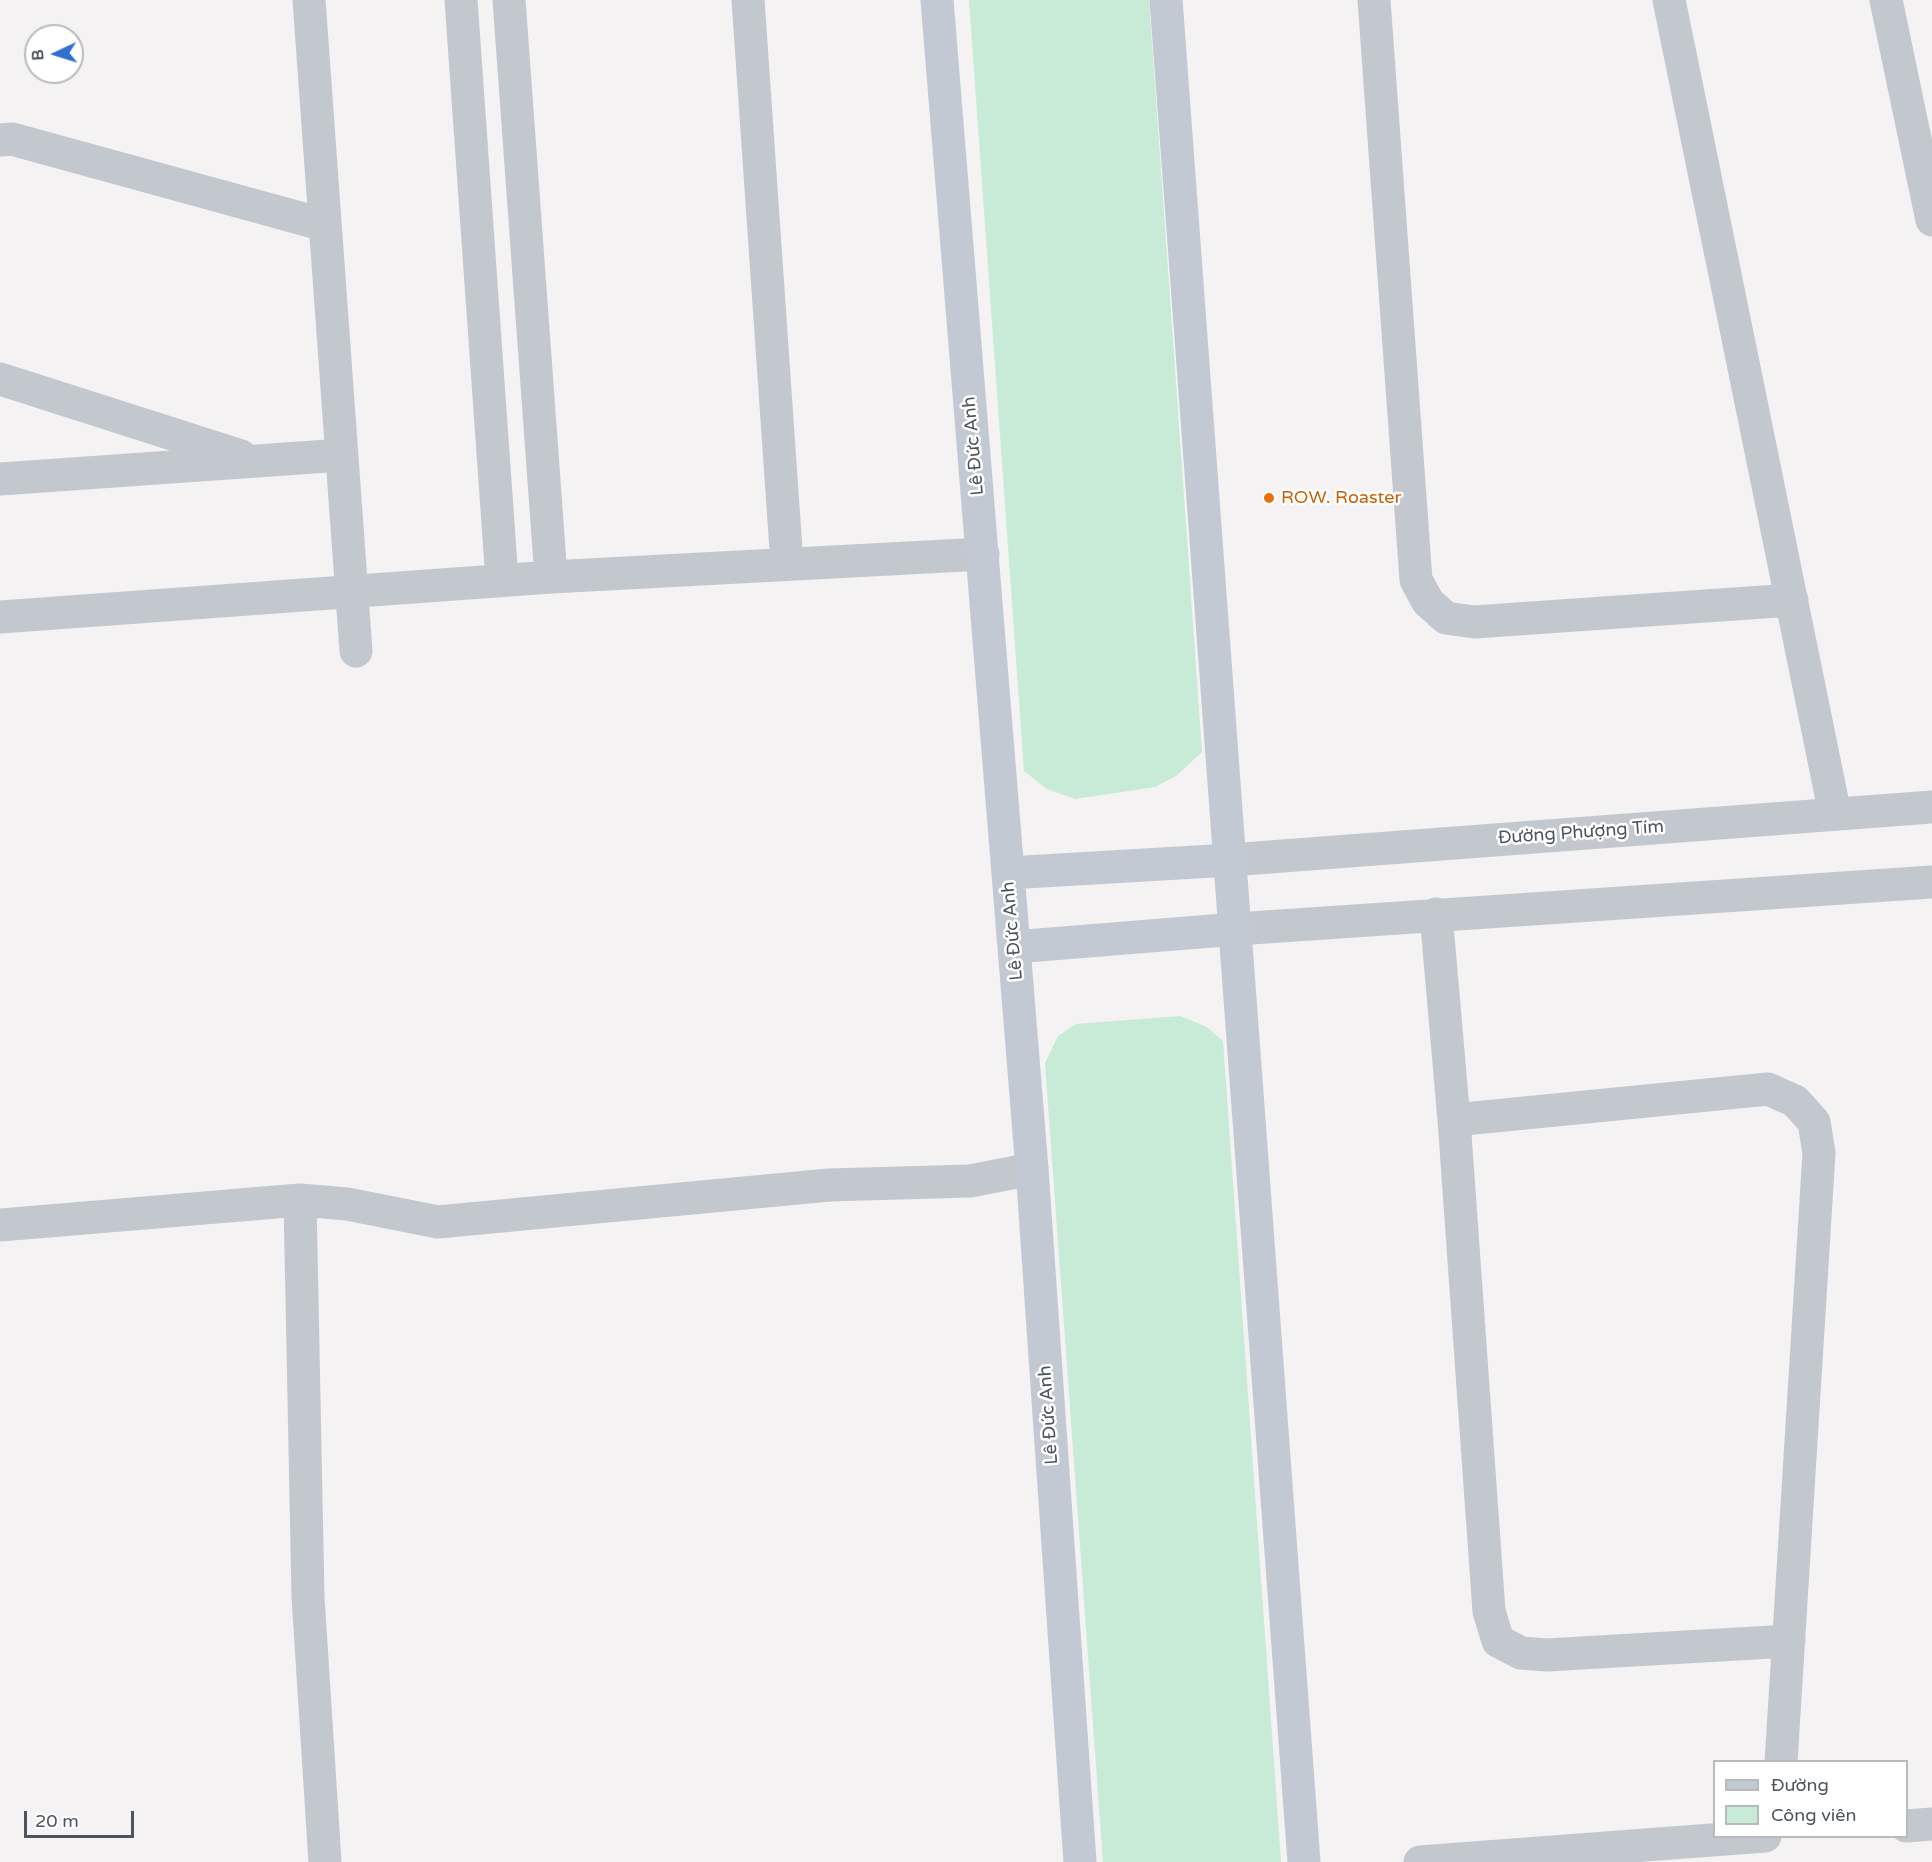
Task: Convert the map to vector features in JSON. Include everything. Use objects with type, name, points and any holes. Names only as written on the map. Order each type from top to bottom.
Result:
[{"type":"street","points":[[309,0],[356,651]]},
{"type":"street","points":[[461,0],[502,580]]},
{"type":"street","points":[[509,0],[551,577]]},
{"type":"street","points":[[748,0],[788,564]]},
{"type":"street","name":"Lê Đức Anh","points":[[937,0],[1032,1169],[1080,1862]]},
{"type":"street","points":[[1166,0],[1304,1862]]},
{"type":"street","points":[[1374,0],[1416,580],[1428,602],[1446,618],[1474,622],[1792,600]]},
{"type":"street","points":[[1669,0],[1835,814]]},
{"type":"street","points":[[1886,0],[1932,220]]},
{"type":"street","points":[[0,140],[12,139],[325,225]]},
{"type":"street","points":[[0,379],[257,461]]},
{"type":"street","points":[[0,479],[342,455]]},
{"type":"street","points":[[0,617],[502,580],[983,554]]},
{"type":"street","name":"Đường Phượng Tím","points":[[1230,860],[1932,807]]},
{"type":"street","points":[[1008,873],[1230,860]]},
{"type":"street","points":[[1014,946],[1436,914],[1932,882]]},
{"type":"street","points":[[1436,914],[1454,1120],[1489,1611],[1498,1641],[1521,1653],[1546,1655],[1789,1641]]},
{"type":"street","points":[[1454,1120],[1768,1089],[1795,1101],[1814,1122],[1819,1153],[1781,1760]]},
{"type":"street","points":[[0,1225],[300,1200],[347,1204],[438,1222],[829,1185],[970,1180],[1032,1169]]},
{"type":"street","points":[[300,1200],[308,1597],[325,1862]]},
{"type":"street","points":[[1908,1826],[1932,1824]]},
{"type":"street","points":[[1420,1862],[1500,1859],[1743,1838]]},
{"type":"green space","points":[[969,0],[1149,0],[1202,752],[1176,776],[1155,787],[1075,799],[1047,789],[1024,771]]},
{"type":"green space","points":[[1180,1016],[1207,1027],[1223,1041],[1281,1862],[1103,1862],[1045,1063],[1058,1036],[1076,1024]]},
{"type":"place","name":"ROW. Roaster","points":[[1269,498]]}]
